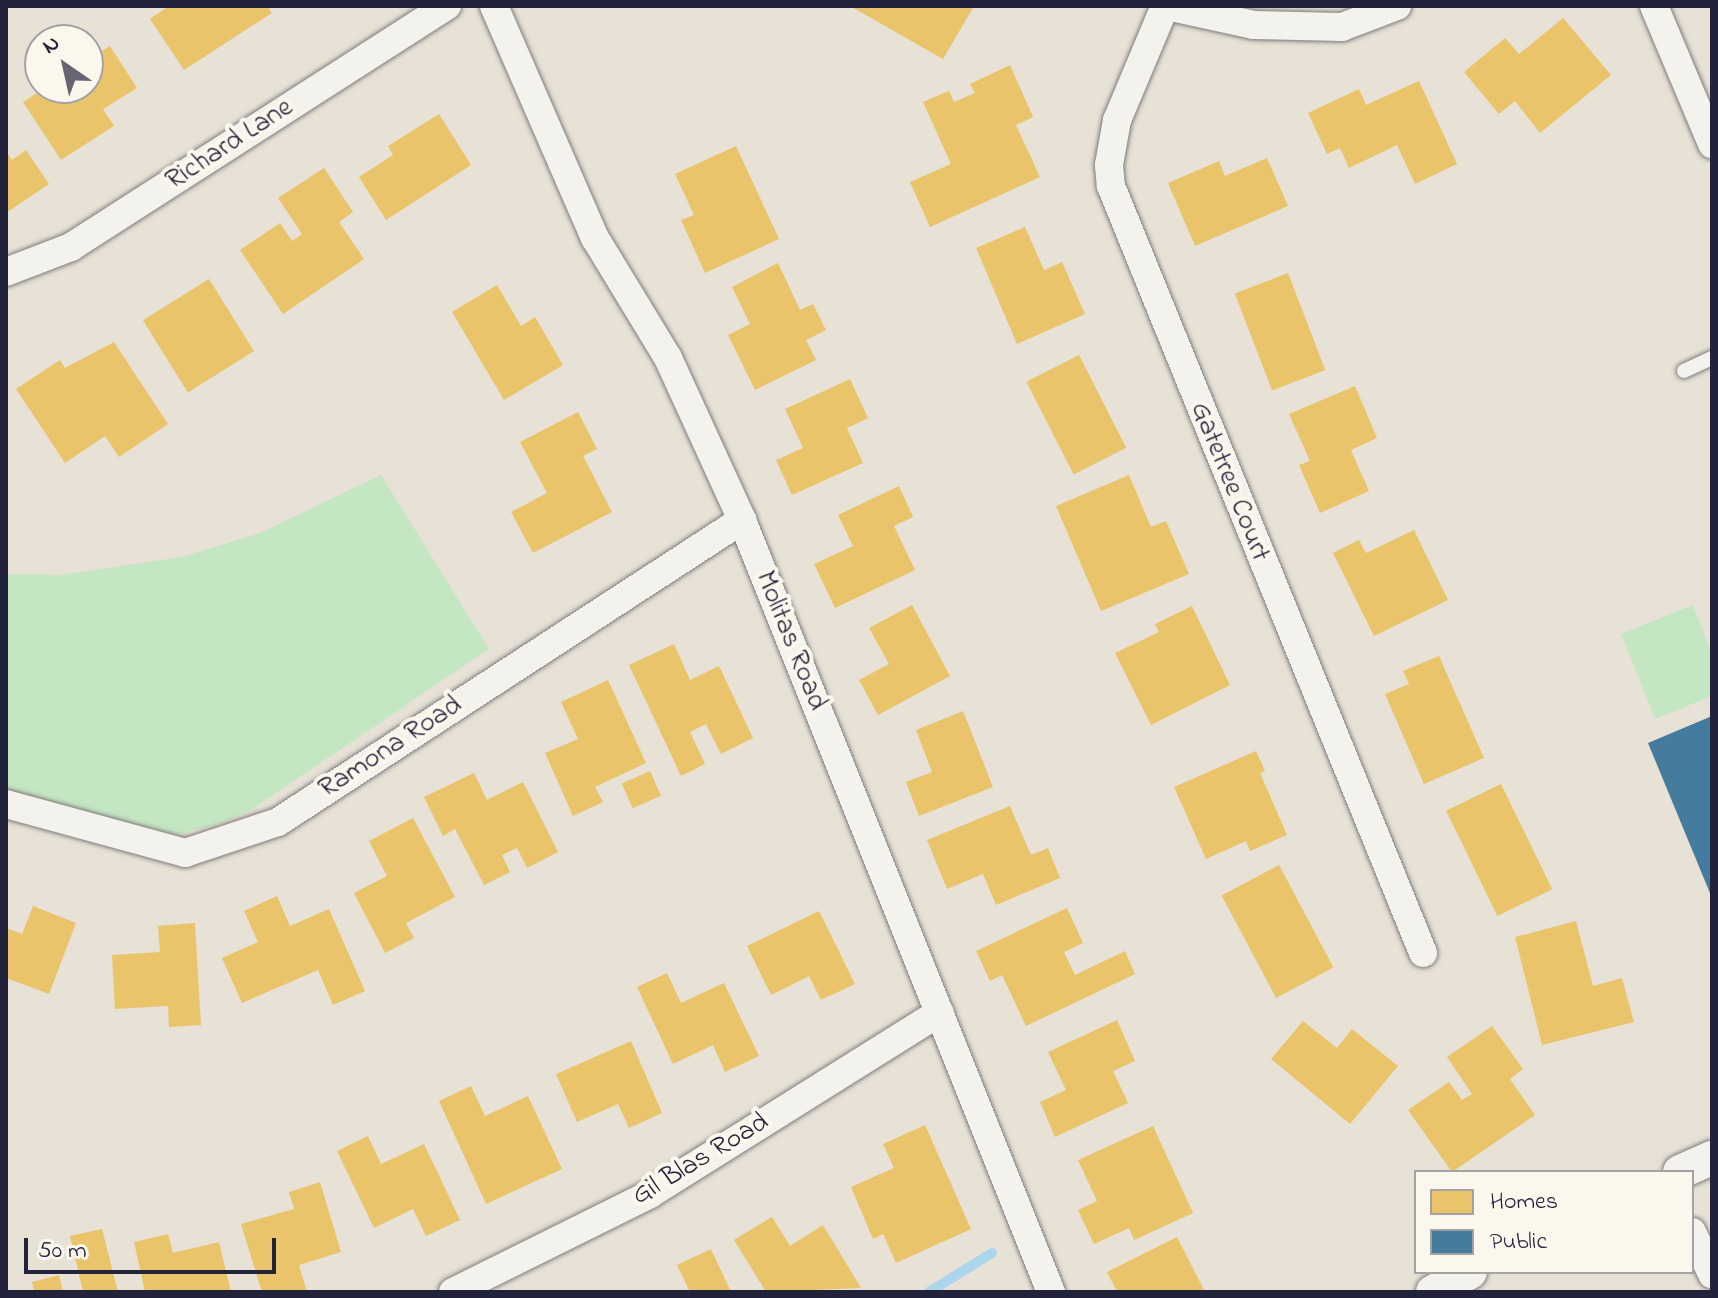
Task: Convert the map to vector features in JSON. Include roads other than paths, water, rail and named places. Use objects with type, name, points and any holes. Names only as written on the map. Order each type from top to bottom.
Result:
[{"type":"street","name":"Richard Lane","points":[[6,272],[71,247],[447,6]]},
{"type":"street","name":"Molitas Road","points":[[494,6],[595,238],[668,358],[742,520],[1051,1292]]},
{"type":"street","points":[[1166,6],[1254,25],[1342,27],[1397,6]]},
{"type":"street","name":"Gatetree Court","points":[[1166,6],[1117,120],[1109,165],[1111,186],[1423,953]]},
{"type":"street","points":[[1654,6],[1712,144]]},
{"type":"street","name":"Ramona Road","points":[[6,804],[185,853],[278,822],[742,520]]},
{"type":"street","name":"Gil Blas Road","points":[[453,1292],[650,1194],[940,1012]]},
{"type":"street","points":[[1685,1170],[1712,1158]]},
{"type":"street","points":[[1694,1236],[1712,1274]]},
{"type":"street","points":[[1433,1292],[1466,1274]]},
{"type":"lane","points":[[1684,371],[1712,358]]},
{"type":"waterway","points":[[929,1292],[992,1253]]}]
